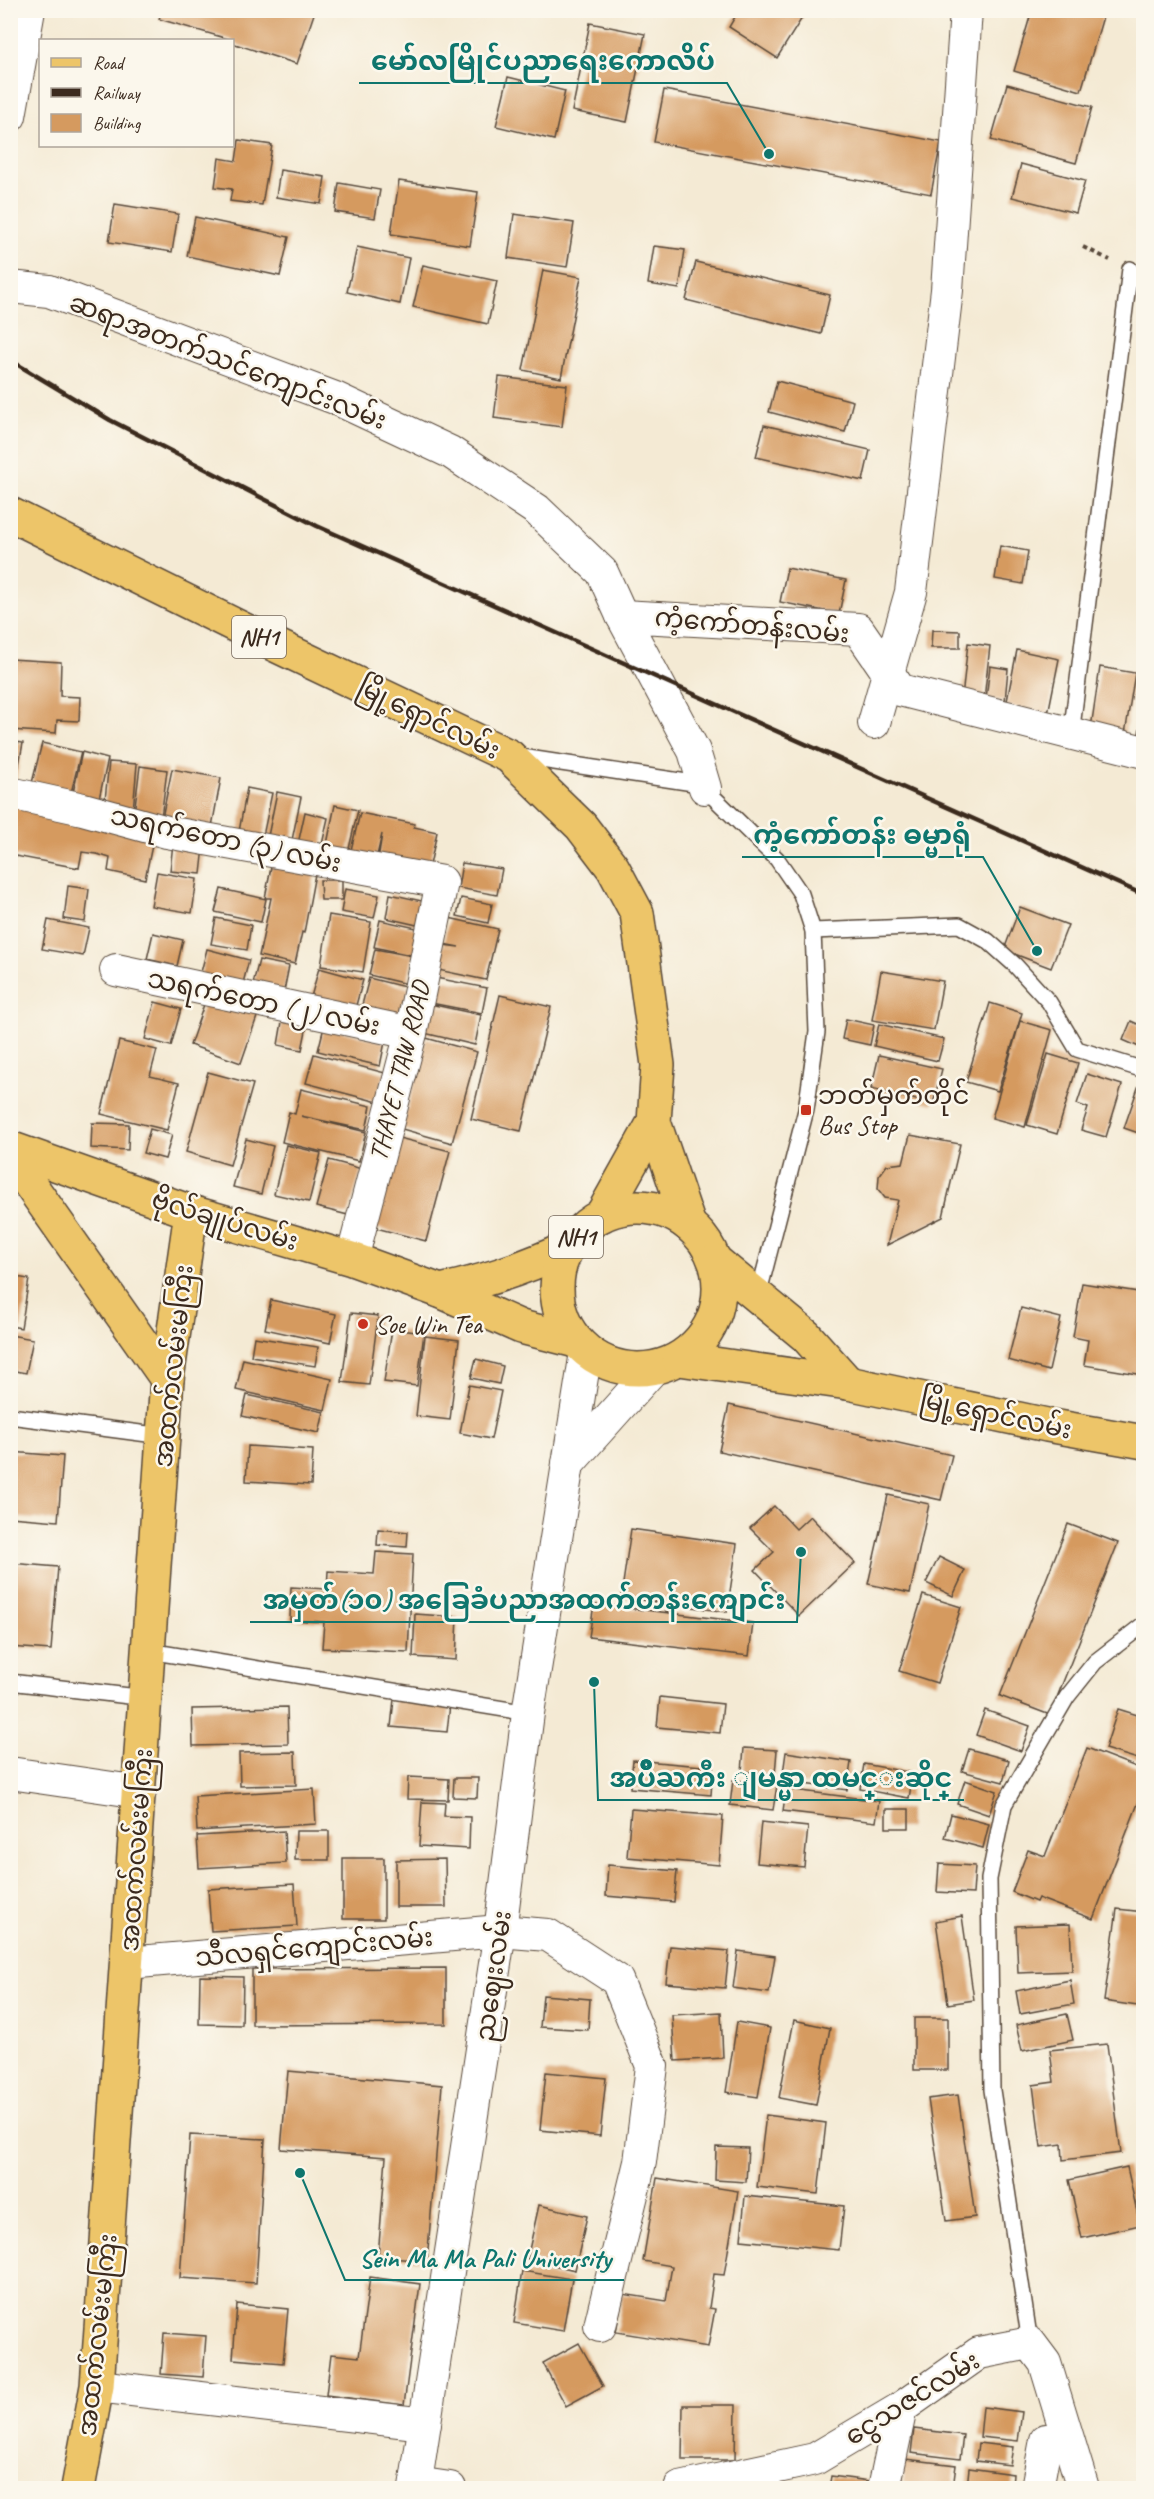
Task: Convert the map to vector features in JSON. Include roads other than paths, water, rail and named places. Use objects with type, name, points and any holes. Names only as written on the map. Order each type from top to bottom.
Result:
[{"type":"main road","name":"မြို့ရှောင်လမ်း","points":[[10,514],[269,642],[509,756],[581,826],[613,868],[637,913],[658,1065],[654,1122],[689,1225]]},
{"type":"main road","name":"မြို့ရှောင်လမ်း","points":[[602,1215],[654,1122]]},
{"type":"main road","name":"ဗိုလ်ချုပ်လမ်း","points":[[10,1148],[191,1212],[352,1259],[440,1291],[521,1326],[581,1346]]},
{"type":"main road","points":[[10,1156],[167,1379]]},
{"type":"main road","name":"NH1","points":[[581,1346],[562,1320],[556,1296],[558,1271],[567,1248],[582,1229],[602,1215],[624,1208],[646,1208],[669,1213],[689,1225],[705,1241],[715,1261],[720,1289],[715,1317],[700,1341],[667,1363]]},
{"type":"main road","name":"အထက်လမ်းမကြီး","points":[[78,2488],[97,2386],[167,1379],[191,1212]]},
{"type":"main road","points":[[440,1291],[492,1279],[528,1267],[567,1248]]},
{"type":"main road","name":"NH1","points":[[715,1261],[806,1336],[848,1383]]},
{"type":"main road","points":[[581,1346],[607,1364],[630,1370],[667,1363]]},
{"type":"main road","name":"မြို့ရှောင်လမ်း","points":[[667,1363],[848,1383],[1047,1425],[1143,1442]]},
{"type":"street","points":[[10,116],[29,10]]},
{"type":"street","points":[[874,723],[911,592],[947,290],[966,10]]},
{"type":"street","name":"ဆရာအတက်သင်ကျောင်းလမ်း","points":[[10,287],[49,291],[336,398],[450,452],[537,510],[602,572],[622,616]]},
{"type":"street","name":"ကံ့ကော်တန်းလမ်း","points":[[622,616],[858,630],[900,690],[1143,752]]},
{"type":"street","name":"ကံ့ကော်တန်းလမ်း","points":[[622,616],[694,751],[705,788]]},
{"type":"street","name":"သရက်တော (၃) လမ်း","points":[[10,793],[83,809],[167,832],[442,882]]},
{"type":"street","name":"THAYET TAW ROAD","points":[[352,1259],[411,1033],[442,882]]},
{"type":"street","name":"သရက်တော (၂) လမ်း","points":[[116,970],[411,1033]]},
{"type":"street","name":"ညဈေးလမ်း","points":[[416,2486],[500,1931],[528,1713],[568,1464],[581,1346]]},
{"type":"street","points":[[568,1464],[667,1363]]},
{"type":"street","points":[[10,1773],[140,1792]]},
{"type":"street","name":"သီလရှင်ကျောင်းလမ်း","points":[[127,1963],[500,1931],[548,1935],[617,1980],[652,2066],[640,2162],[600,2326]]},
{"type":"street","points":[[1030,2343],[1045,2363],[1083,2488]]},
{"type":"street","name":"ငွေသဇင်လမ်း","points":[[680,2488],[730,2483],[815,2459],[901,2408],[979,2353],[1030,2343]]},
{"type":"street","points":[[97,2386],[425,2424]]},
{"type":"street","points":[[884,2488],[901,2408]]},
{"type":"street","points":[[1037,2488],[1046,2440]]},
{"type":"street","points":[[416,2486],[450,2488]]},
{"type":"lane","points":[[1071,735],[1130,269]]},
{"type":"lane","points":[[509,756],[700,784],[777,859],[801,894],[813,931],[817,1032],[806,1110],[758,1296]]},
{"type":"lane","points":[[813,931],[959,925],[988,941],[1015,965],[1049,1002],[1077,1049],[1143,1070]]},
{"type":"lane","points":[[10,1416],[164,1436]]},
{"type":"lane","points":[[1030,2343],[992,2090],[989,1879],[1004,1805],[1067,1697],[1095,1662],[1143,1624]]},
{"type":"lane","points":[[149,1652],[528,1713]]},
{"type":"lane","points":[[10,1682],[146,1698]]},
{"type":"railway","points":[[10,360],[110,420],[317,526],[1144,895]]},
{"type":"place","name":"မော်လမြိုင်ပညာရေးကောလိပ်","points":[[769,154]]},
{"type":"place","name":"ကံ့ကော်တန်း ဓမ္မာရုံ","points":[[1037,951]]},
{"type":"place","name":"ဘတ်မှတ်တိုင် Bus Stop","points":[[806,1110]]},
{"type":"place","name":"Soe Win Tea","points":[[363,1324]]},
{"type":"place","name":"အမှတ်(၁၀) အခြေခံပညာအထက်တန်းကျောင်း","points":[[801,1552]]},
{"type":"place","name":"အပ်ိဳႀကီး ျမန္မာ ထမင္းဆိုင္","points":[[594,1682]]},
{"type":"place","name":"Sein Ma Ma Pali University","points":[[300,2173]]}]
